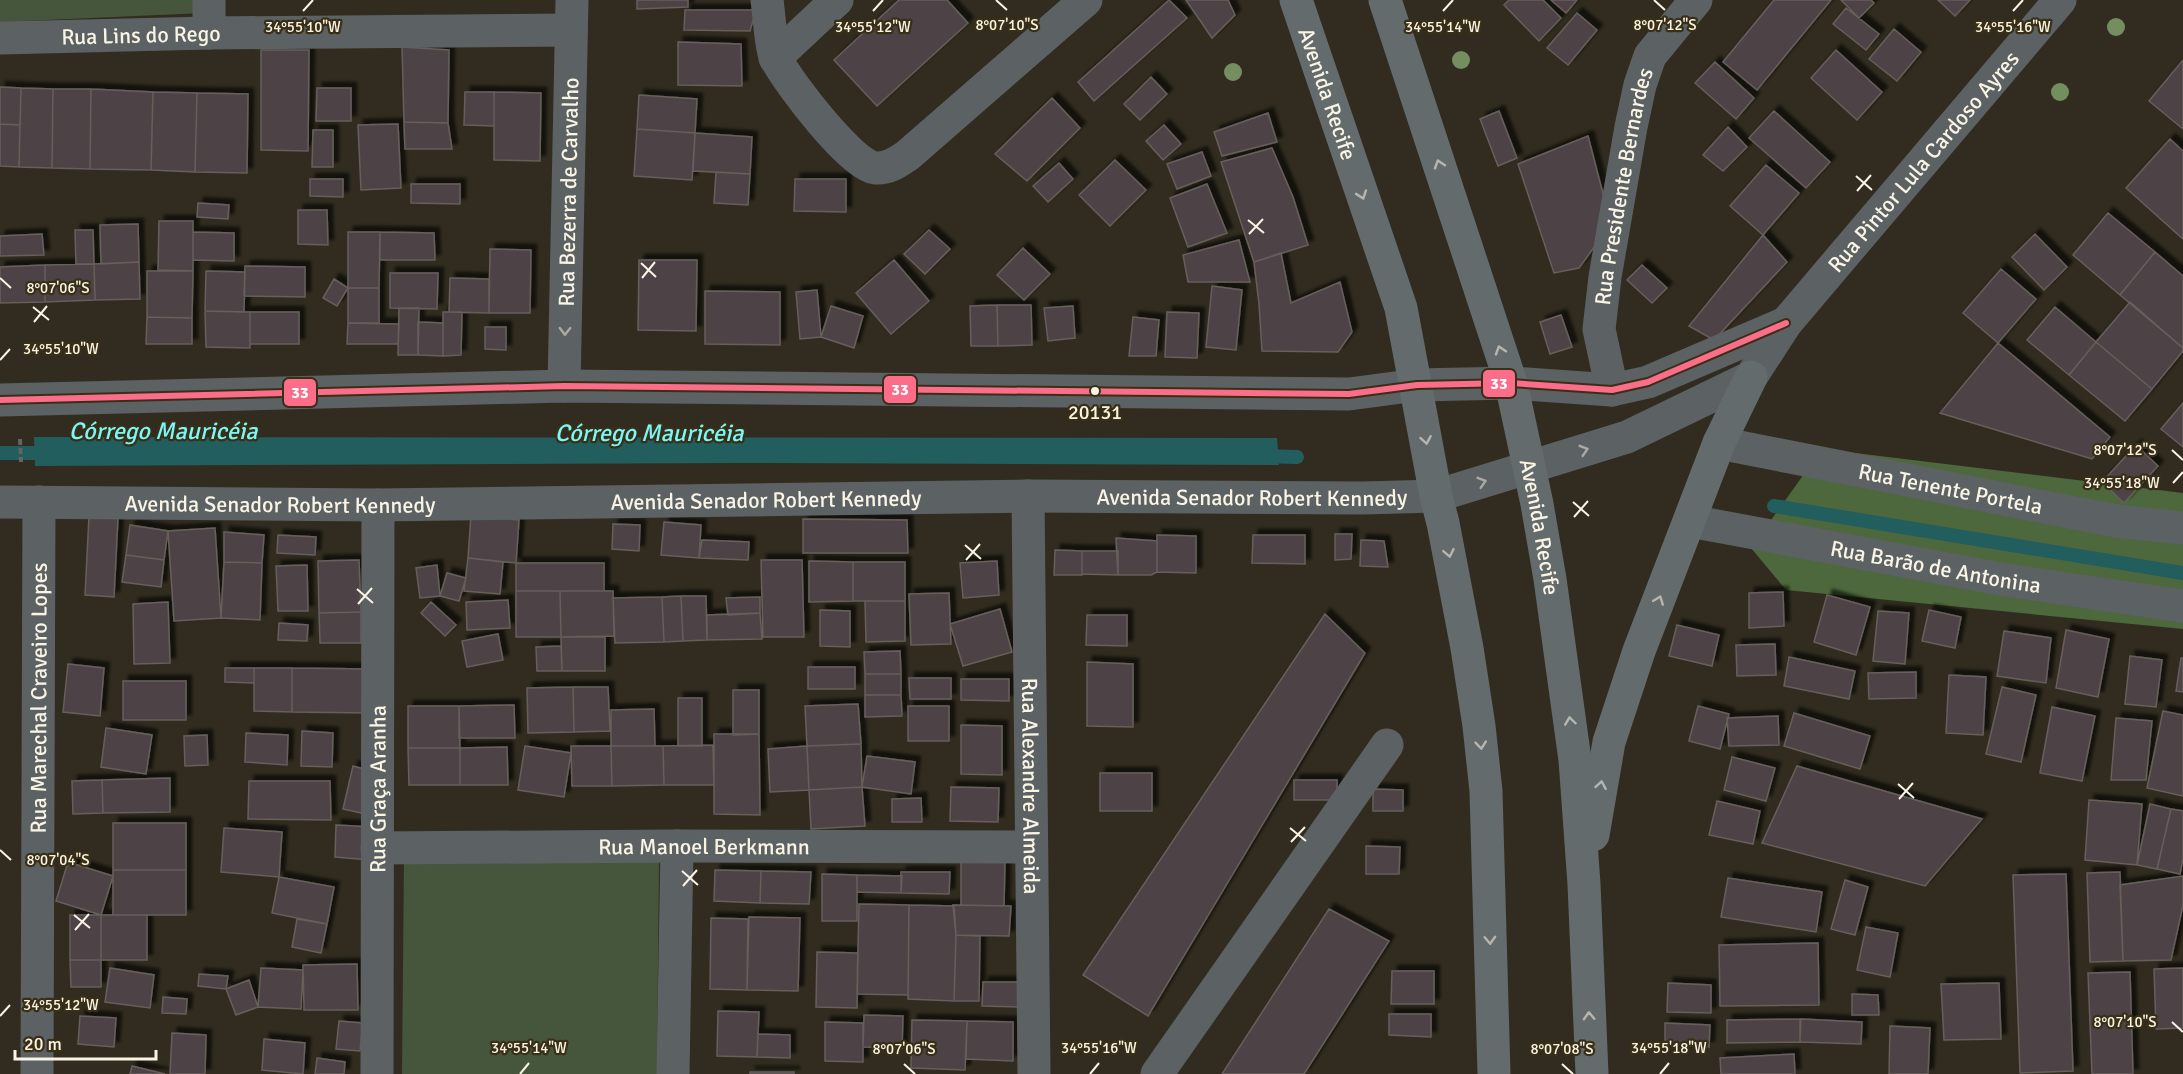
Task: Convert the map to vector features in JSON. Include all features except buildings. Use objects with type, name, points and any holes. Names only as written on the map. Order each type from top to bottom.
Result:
[{"type":"main road","name":"Avenida Recife","points":[[1296,0],[1401,308],[1467,648],[1485,780],[1494,1074]]},
{"type":"main road","name":"Avenida Recife","points":[[1385,0],[1510,383],[1550,579],[1575,760],[1584,884],[1592,1074]]},
{"type":"main road","points":[[1584,884],[1609,742],[1639,651],[1719,443],[1751,377]]},
{"type":"street","points":[[209,0],[209,33]]},
{"type":"street","points":[[767,0],[775,58],[822,122],[855,158],[873,168],[885,168],[908,155],[1086,0]]},
{"type":"street","points":[[775,58],[837,0]]},
{"type":"street","name":"Rua Presidente Bernardes","points":[[1612,390],[1599,329],[1605,277],[1630,127],[1650,56],[1696,0]]},
{"type":"street","name":"Rua Pintor Lula Cardoso Ayres","points":[[1751,377],[1786,323],[2060,0]]},
{"type":"street","name":"Rua Lins do Rego","points":[[0,38],[209,33],[572,15]]},
{"type":"street","name":"Rua Bezerra de Carvalho","points":[[564,386],[572,15]]},
{"type":"street","name":"Rua Pintor Lula Cardoso Ayres","points":[[1510,383],[1612,390],[1648,382],[1786,323]]},
{"type":"street","points":[[1528,468],[1627,437],[1751,377]]},
{"type":"street","points":[[0,400],[564,386],[1349,394],[1417,385],[1510,383]]},
{"type":"street","name":"Rua Tenente Portela","points":[[1719,443],[2116,521],[2183,528]]},
{"type":"street","name":"Avenida Senador Robert Kennedy","points":[[0,502],[378,505],[1028,496],[1351,498],[1436,496],[1528,468]]},
{"type":"street","name":"Rua Alexandre Almeida","points":[[1028,496],[1034,1074]]},
{"type":"street","name":"Rua Marechal Craveiro Lopes","points":[[37,1074],[39,502]]},
{"type":"street","name":"Rua Graça Aranha","points":[[377,1074],[378,505]]},
{"type":"street","name":"Rua Barão de Antonina","points":[[1690,521],[2006,580],[2183,606]]},
{"type":"street","points":[[1157,1074],[1387,746]]},
{"type":"street","points":[[673,1074],[677,846]]},
{"type":"street","name":"Rua Manoel Berkmann","points":[[377,848],[1031,847]]},
{"type":"path","points":[[20,436],[21,464]]},
{"type":"green space","points":[[0,0],[204,0],[204,13],[0,22]]},
{"type":"green space","points":[[1822,449],[2183,493],[2183,629],[1786,590],[1751,548]]},
{"type":"green space","points":[[404,857],[659,860],[657,1074],[402,1074]]},
{"type":"water","points":[[34,437],[1277,438],[1279,465],[744,463],[35,466]]},
{"type":"waterway","name":"Córrego Mauricéia","points":[[0,453],[53,453]]},
{"type":"waterway","name":"Córrego Mauricéia","points":[[1260,456],[1297,457]]},
{"type":"waterway","points":[[1774,506],[2183,573]]},
{"type":"transit line","name":"33","points":[[0,400],[564,386],[1349,394],[1417,385],[1511,383],[1612,390],[1648,382],[1786,323]]},
{"type":"place","name":"20131","points":[[1095,391]]}]
